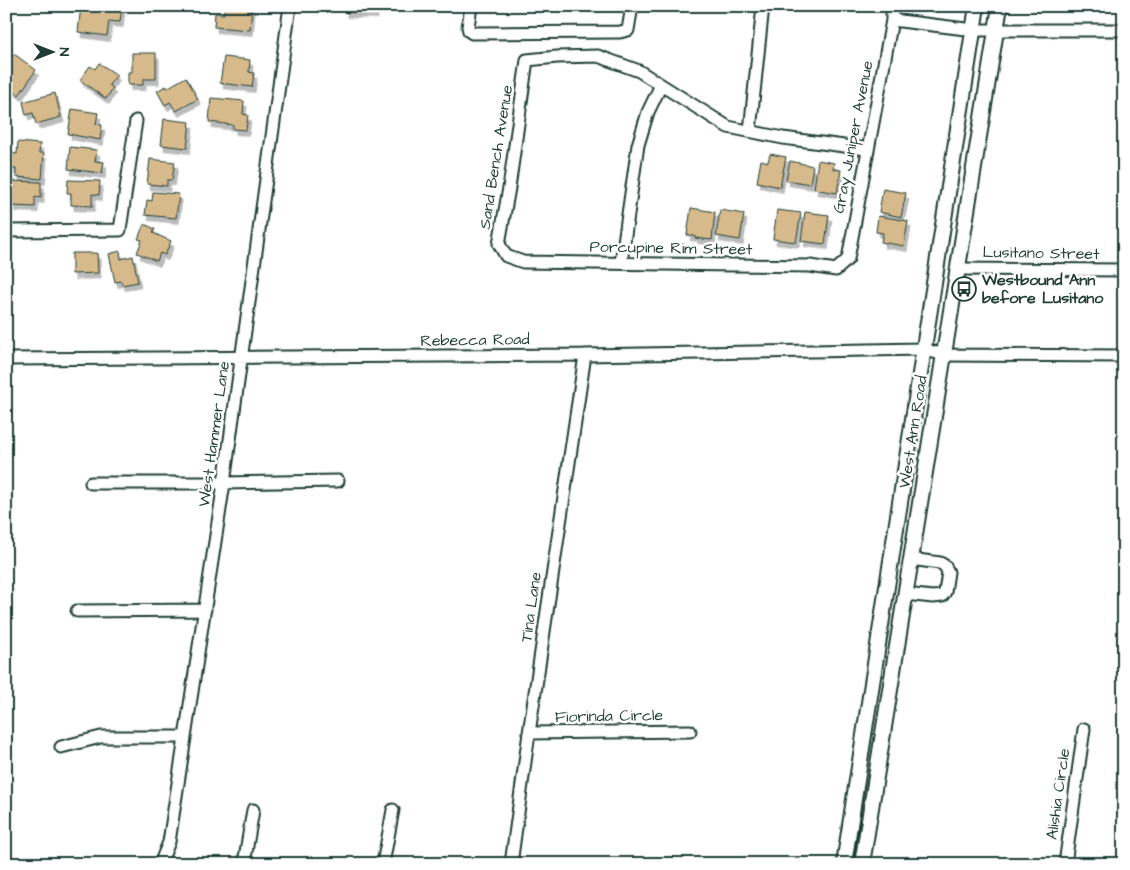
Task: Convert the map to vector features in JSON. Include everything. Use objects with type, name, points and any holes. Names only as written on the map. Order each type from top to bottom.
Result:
[{"type":"main road","name":"West Ann Road","points":[[862,864],[958,268],[984,30],[977,6]]},
{"type":"main road","name":"West Ann Road","points":[[844,864],[923,349],[984,30],[1000,6]]},
{"type":"main road","points":[[876,652],[895,654]]},
{"type":"street","name":"West Hammer Lane","points":[[160,864],[169,842],[205,610],[290,6]]},
{"type":"street","points":[[471,6],[468,27],[472,33],[620,32],[628,30],[632,6]]},
{"type":"street","points":[[750,131],[763,6]]},
{"type":"street","name":"Gray Juniper Avenue","points":[[836,270],[848,260],[892,20],[892,6]]},
{"type":"street","points":[[892,20],[984,30],[1124,30]]},
{"type":"street","name":"Sand Bench Avenue","points":[[506,256],[499,244],[528,60],[598,56],[638,71],[661,86]]},
{"type":"street","points":[[621,264],[638,145],[648,112],[661,86],[728,127],[867,149]]},
{"type":"street","points":[[6,231],[120,230],[136,121]]},
{"type":"street","name":"Porcupine Rim Street","points":[[506,256],[522,262],[810,266],[836,270]]},
{"type":"street","name":"Lusitano Street","points":[[958,268],[1124,270]]},
{"type":"street","name":"Rebecca Road","points":[[6,359],[585,355],[923,349],[944,355],[1124,356]]},
{"type":"street","name":"Tina Lane","points":[[511,864],[585,355]]},
{"type":"street","points":[[91,483],[338,481]]},
{"type":"street","points":[[905,594],[933,597],[942,596],[946,592],[948,572],[945,566],[940,563],[910,559]]},
{"type":"street","points":[[77,611],[205,610]]},
{"type":"street","name":"Alishia Circle","points":[[1065,864],[1084,729]]},
{"type":"street","name":"Fiorinda Circle","points":[[529,733],[690,731]]},
{"type":"street","points":[[61,746],[101,738],[185,737]]},
{"type":"street","points":[[244,864],[253,810]]},
{"type":"street","points":[[383,864],[393,810]]},
{"type":"building","points":[[81,6],[122,6],[120,22],[109,21],[107,36],[78,32]]},
{"type":"building","points":[[224,6],[249,6],[249,8],[252,8],[250,30],[214,27],[215,13],[224,14]]},
{"type":"building","points":[[344,6],[375,6],[375,13],[344,12]]},
{"type":"building","points":[[132,53],[156,53],[156,79],[143,79],[143,85],[128,85],[128,72],[132,72]]},
{"type":"building","points":[[14,54],[36,70],[19,95],[6,85],[6,66]]},
{"type":"building","points":[[224,57],[250,60],[249,72],[254,73],[252,87],[220,83]]},
{"type":"building","points":[[99,63],[117,75],[109,85],[113,88],[106,99],[80,80],[90,66],[95,69]]},
{"type":"building","points":[[186,77],[198,99],[176,111],[170,102],[165,105],[157,91],[166,86],[167,88]]},
{"type":"building","points":[[55,93],[61,117],[36,124],[33,113],[26,115],[23,102]]},
{"type":"building","points":[[211,98],[244,101],[243,114],[248,115],[246,130],[233,129],[233,125],[209,122]]},
{"type":"building","points":[[72,109],[98,113],[96,124],[102,125],[100,140],[68,134]]},
{"type":"building","points":[[164,119],[190,122],[187,148],[161,145]]},
{"type":"building","points":[[18,142],[40,144],[39,153],[44,153],[42,179],[16,177],[16,169],[11,169],[12,153],[17,154]]},
{"type":"building","points":[[70,147],[97,150],[95,161],[104,162],[102,173],[68,169]]},
{"type":"building","points":[[770,154],[786,157],[780,187],[757,182],[761,160],[768,162]]},
{"type":"building","points":[[150,159],[175,162],[172,180],[167,180],[167,186],[147,184]]},
{"type":"building","points":[[818,160],[834,163],[833,169],[841,170],[837,193],[814,189]]},
{"type":"building","points":[[790,161],[813,166],[810,184],[786,180]]},
{"type":"building","points":[[68,180],[100,181],[99,195],[92,194],[92,206],[71,205],[71,193],[67,193]]},
{"type":"building","points":[[9,181],[41,182],[41,198],[35,197],[35,207],[12,206],[12,193],[9,193]]},
{"type":"building","points":[[883,189],[906,193],[901,217],[879,212]]},
{"type":"building","points":[[153,192],[179,194],[176,218],[145,215],[147,200],[152,201]]},
{"type":"building","points":[[691,208],[715,212],[712,240],[687,235]]},
{"type":"building","points":[[720,210],[744,214],[740,240],[716,236]]},
{"type":"building","points":[[777,210],[801,213],[796,242],[773,239]]},
{"type":"building","points":[[805,212],[829,215],[825,244],[801,241]]},
{"type":"building","points":[[878,216],[908,221],[904,246],[881,242],[883,233],[876,232]]},
{"type":"building","points":[[144,224],[155,229],[153,233],[171,241],[165,255],[160,253],[157,261],[137,253],[142,240],[138,239]]},
{"type":"building","points":[[120,251],[121,259],[133,256],[138,282],[122,285],[121,281],[115,282],[109,254]]},
{"type":"building","points":[[72,253],[97,253],[98,273],[72,274]]},
{"type":"place","name":"Westbound Ann before Lusitano","points":[[964,289]]}]
